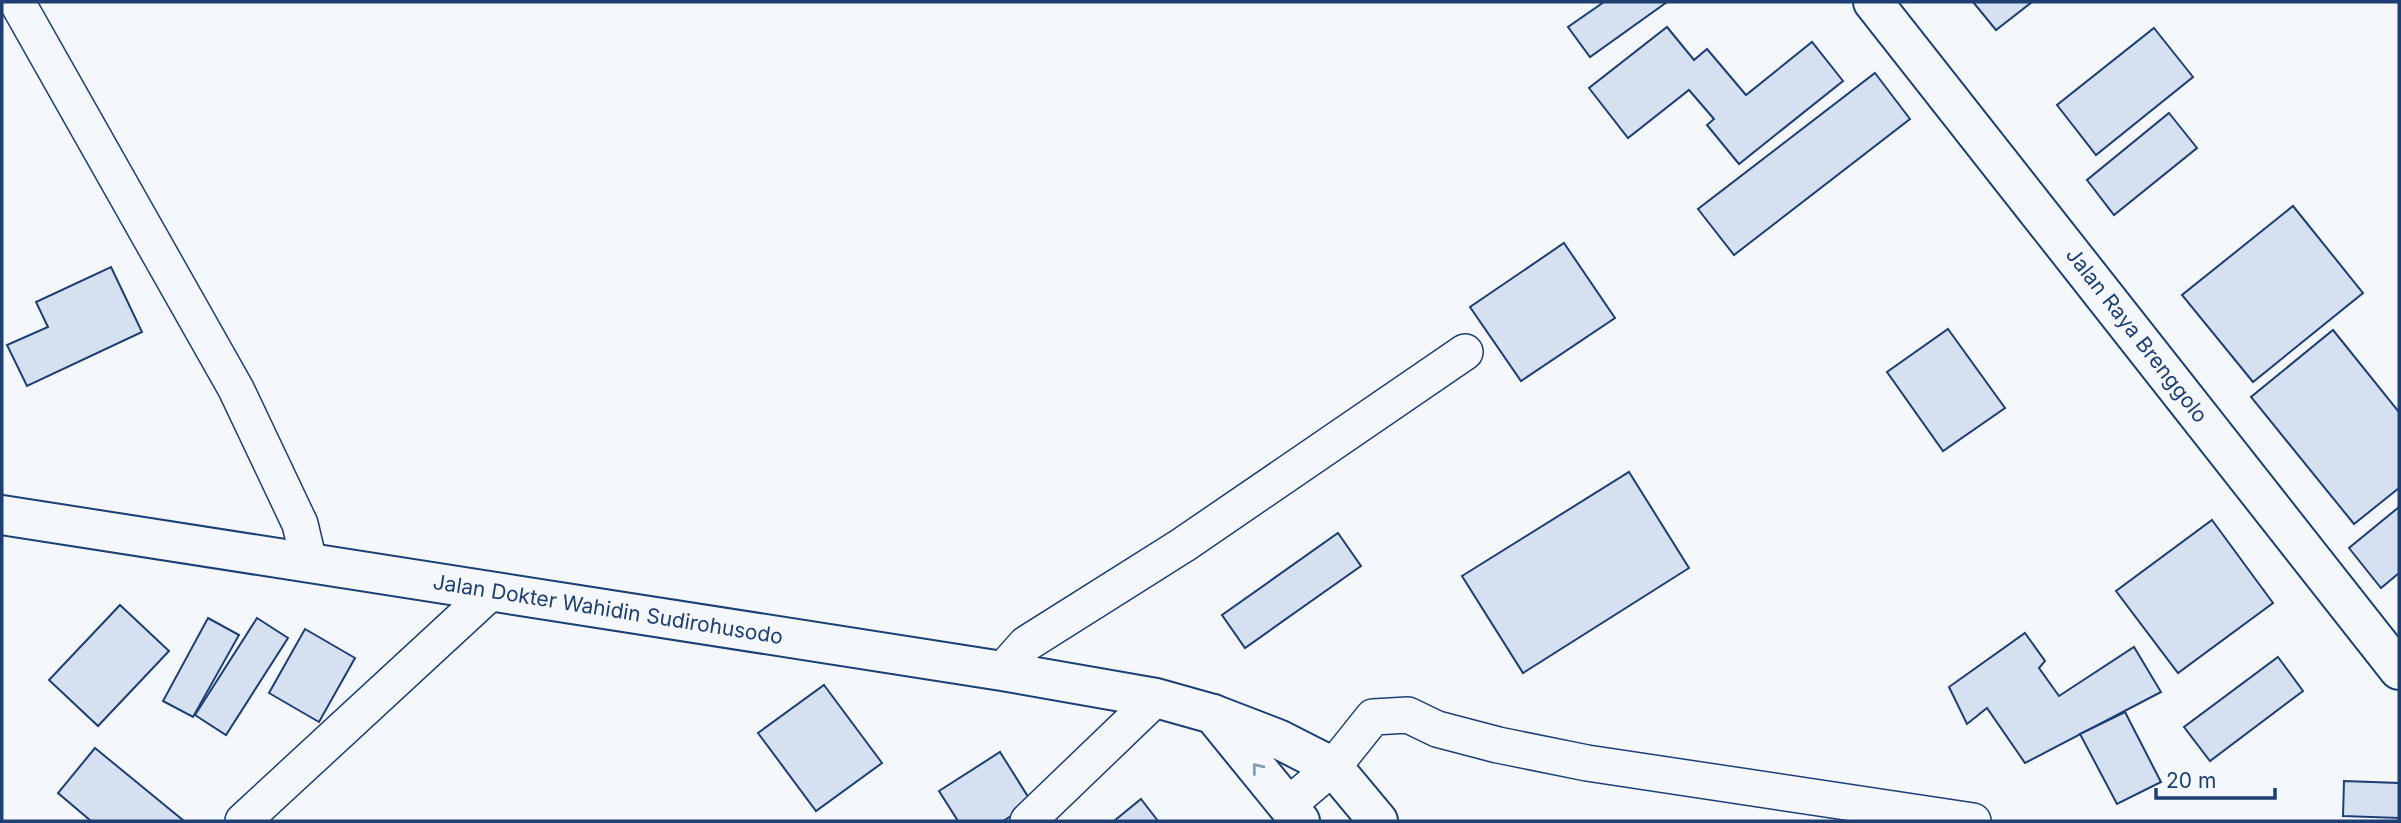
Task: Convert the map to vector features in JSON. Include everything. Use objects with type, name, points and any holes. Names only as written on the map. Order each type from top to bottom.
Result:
[{"type":"main road","name":"Jalan Raya Brenggolo","points":[[1873,2],[2399,670]]},
{"type":"main road","name":"Jalan Dokter Wahidin Sudirohusodo","points":[[2,515],[1002,671],[1156,698],[1213,714],[1278,739],[1333,767]]},
{"type":"main road","points":[[1213,714],[1293,813]]},
{"type":"main road","points":[[1333,767],[1378,821]]},
{"type":"street","points":[[17,2],[236,389],[300,524],[309,562]]},
{"type":"street","points":[[1002,671],[1026,644],[1183,545],[1465,352]]},
{"type":"street","points":[[243,821],[492,591]]},
{"type":"street","points":[[1028,821],[1156,698]]},
{"type":"street","points":[[1293,813],[1373,717],[1408,715],[1437,729],[1498,745],[1587,763],[1973,821]]},
{"type":"building","points":[[1604,2],[1667,2],[1590,57],[1568,27]]},
{"type":"building","points":[[1973,2],[2032,2],[1996,30]]},
{"type":"building","points":[[1667,27],[1694,60],[1707,49],[1746,95],[1812,42],[1843,81],[1739,164],[1707,125],[1714,119],[1689,90],[1628,138],[1589,88]]},
{"type":"building","points":[[2154,28],[2193,77],[2096,155],[2057,105]]},
{"type":"building","points":[[1875,73],[1910,119],[1734,255],[1698,209]]},
{"type":"building","points":[[2169,113],[2197,148],[2114,215],[2087,180]]},
{"type":"building","points":[[2293,206],[2363,293],[2253,382],[2182,295]]},
{"type":"building","points":[[1564,243],[1615,318],[1521,381],[1470,307]]},
{"type":"building","points":[[111,267],[142,332],[27,386],[7,345],[48,327],[36,302]]},
{"type":"building","points":[[1948,329],[2005,408],[1943,451],[1887,372]]},
{"type":"building","points":[[2333,330],[2399,412],[2399,488],[2354,524],[2251,397]]},
{"type":"building","points":[[1629,472],[1689,568],[1523,673],[1462,576]]},
{"type":"building","points":[[2399,507],[2399,573],[2381,588],[2349,548]]},
{"type":"building","points":[[2212,520],[2273,603],[2178,673],[2116,591]]},
{"type":"building","points":[[1338,533],[1361,566],[1245,648],[1222,615]]},
{"type":"building","points":[[120,605],[169,651],[98,726],[49,680]]},
{"type":"building","points":[[208,618],[239,635],[193,717],[163,701]]},
{"type":"building","points":[[257,618],[288,638],[226,735],[195,715]]},
{"type":"building","points":[[305,629],[355,658],[319,722],[269,693]]},
{"type":"building","points":[[2025,633],[2045,661],[2039,668],[2059,696],[2134,647],[2161,692],[2025,763],[1987,708],[1967,724],[1949,687]]},
{"type":"building","points":[[2278,657],[2303,691],[2210,761],[2184,727]]},
{"type":"building","points":[[824,685],[882,763],[816,811],[758,733]]},
{"type":"building","points":[[2125,712],[2161,782],[2117,804],[2080,734]]},
{"type":"building","points":[[95,748],[184,821],[91,821],[58,793]]},
{"type":"building","points":[[1000,752],[1032,803],[1003,821],[958,821],[939,791]]},
{"type":"building","points":[[2344,781],[2399,783],[2399,818],[2343,816]]},
{"type":"building","points":[[1141,799],[1158,821],[1114,821]]}]
